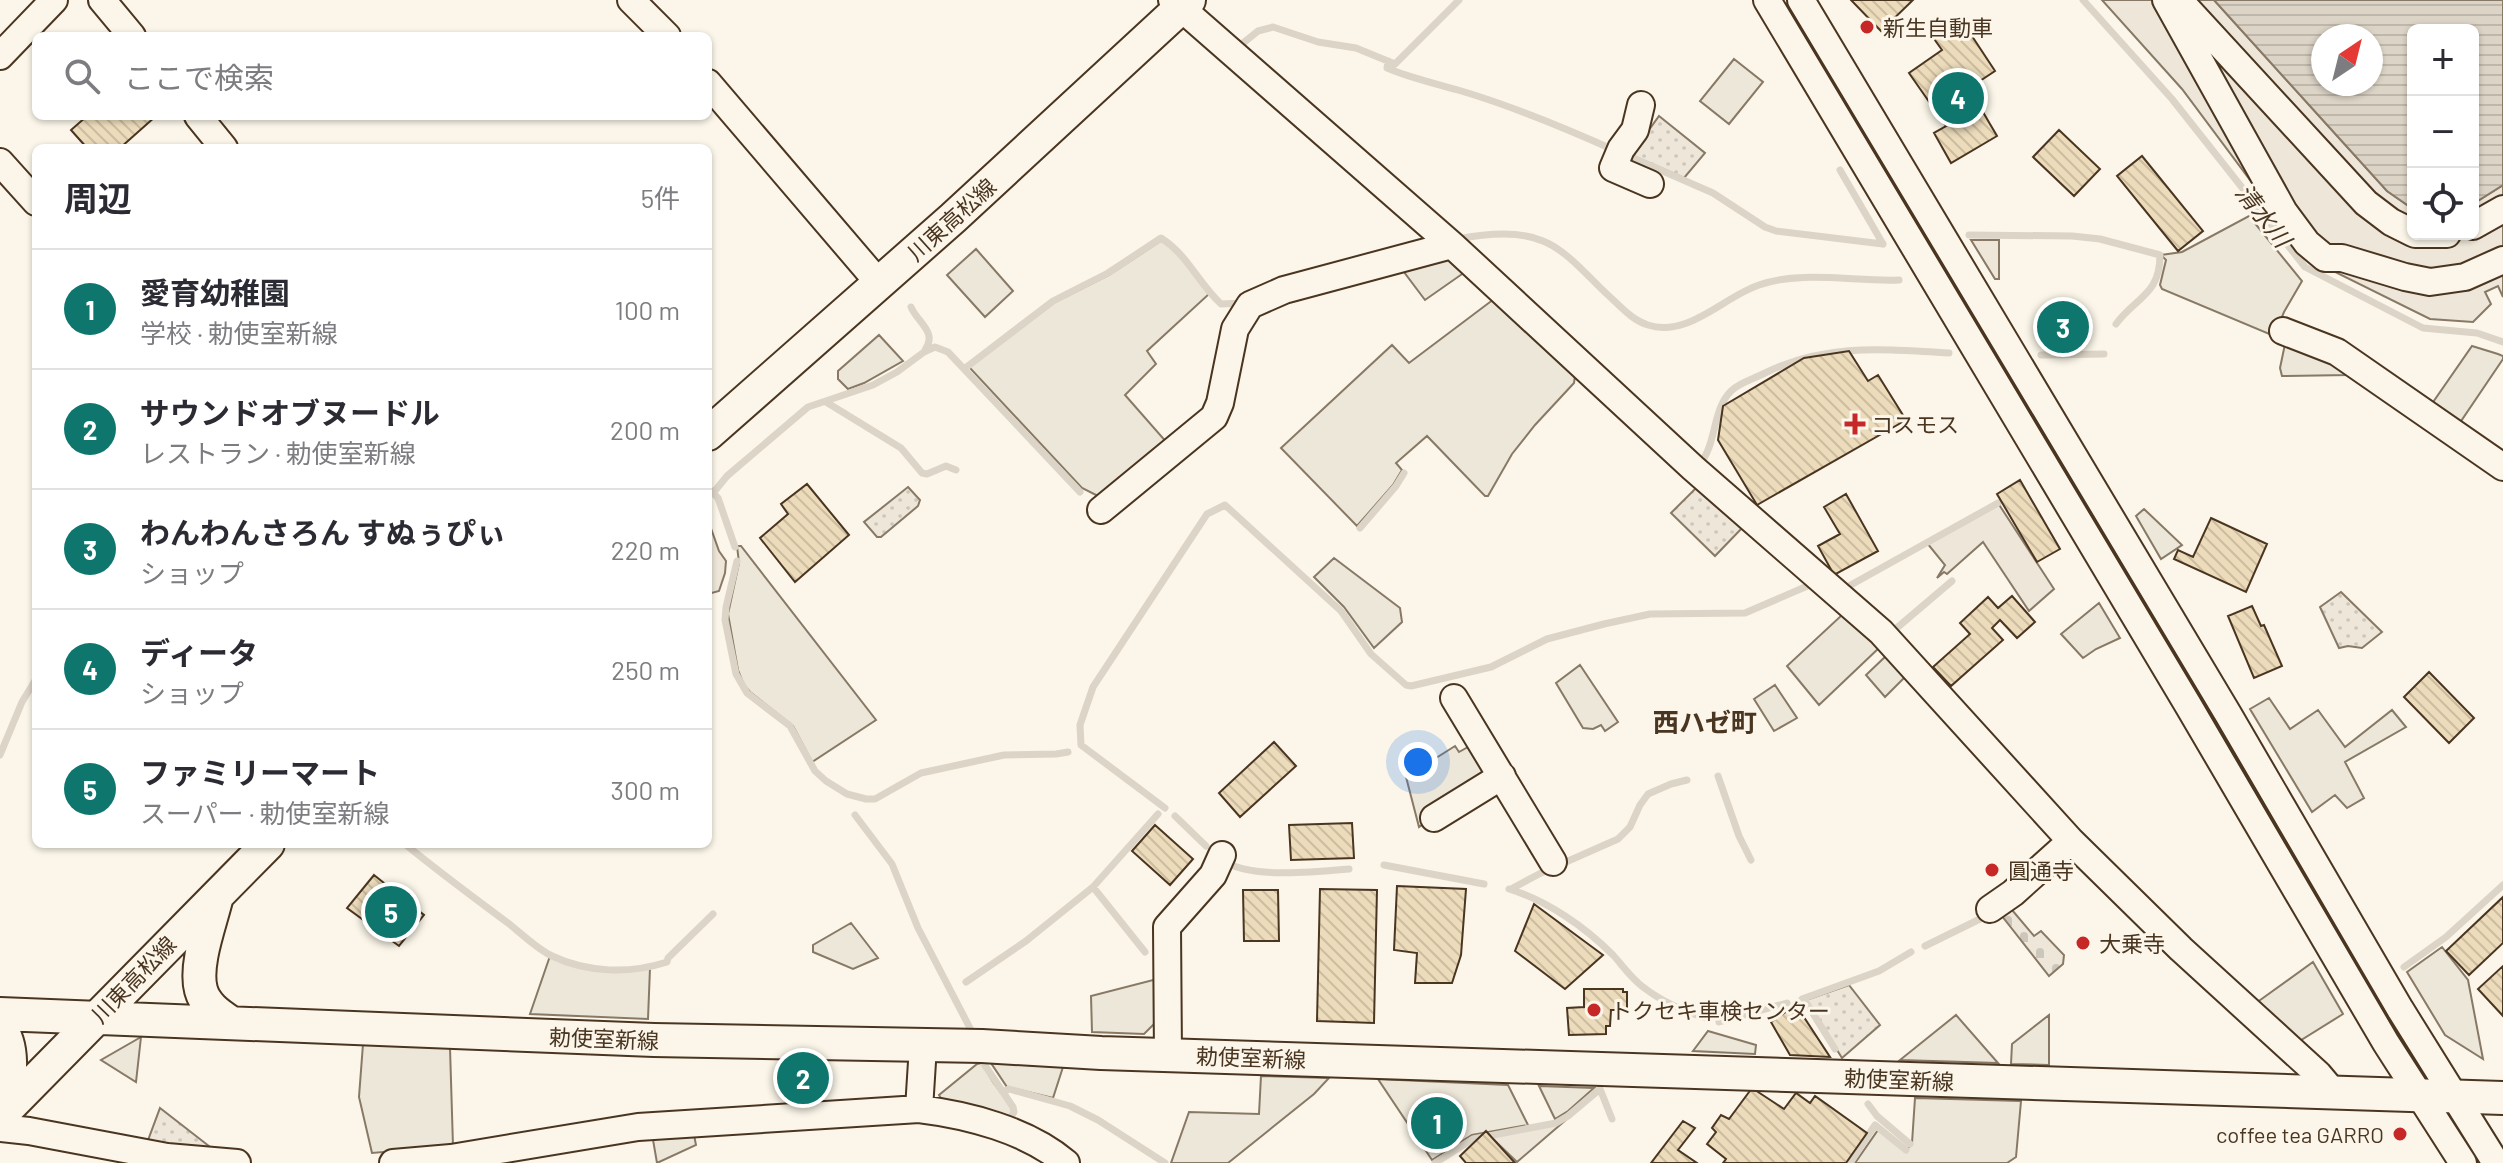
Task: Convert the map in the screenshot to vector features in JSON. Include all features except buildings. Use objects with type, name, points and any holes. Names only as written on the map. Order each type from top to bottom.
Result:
[{"type":"main road","name":"川東高松線","points":[[712,430],[879,283],[1181,3]]},
{"type":"main road","name":"川東高松線","points":[[2,1118],[95,1018],[264,848]]},
{"type":"main road","points":[[218,894],[200,964],[201,990],[212,1008],[230,1022]]},
{"type":"main road","name":"勅使室新線","points":[[0,1014],[654,1040],[979,1046],[1168,1055],[2503,1098]]},
{"type":"main road","points":[[0,1028],[8,1050],[8,1083],[2,1118]]},
{"type":"street","points":[[0,56],[54,0]]},
{"type":"street","points":[[631,0],[663,32]]},
{"type":"street","points":[[1767,0],[2386,1043],[2463,1163]]},
{"type":"street","points":[[1801,0],[2228,714],[2400,1009],[2496,1163]]},
{"type":"street","points":[[2166,0],[2284,212],[2307,243],[2325,258],[2342,258],[2430,282],[2465,277],[2503,260]]},
{"type":"street","points":[[2179,0],[2366,203],[2407,230]]},
{"type":"street","points":[[1181,3],[1452,245],[1693,468],[1881,632],[2071,841],[2181,949],[2318,1074],[2334,1093]]},
{"type":"street","points":[[712,88],[879,283]]},
{"type":"street","points":[[1641,105],[1635,130],[1621,149],[1613,168],[1650,184]]},
{"type":"street","points":[[201,120],[221,144]]},
{"type":"street","points":[[0,162],[32,198]]},
{"type":"street","points":[[2479,223],[2503,209]]},
{"type":"street","points":[[1101,510],[1214,417],[1220,403],[1235,329],[1250,305],[1284,290],[1452,245]]},
{"type":"street","points":[[2283,331],[2337,352],[2503,467]]},
{"type":"street","points":[[1454,698],[1466,740],[1502,776],[1553,862]]},
{"type":"street","points":[[1452,816],[1502,776]]},
{"type":"street","points":[[1990,909],[2013,893],[2071,841]]},
{"type":"street","points":[[1168,1055],[1167,927],[1213,875],[1222,855]]},
{"type":"street","points":[[919,1109],[923,1046]]},
{"type":"street","points":[[393,1163],[451,1158],[638,1127],[919,1109],[941,1111],[1005,1130],[1035,1143],[1066,1163]]},
{"type":"street","points":[[2,1118],[29,1131],[167,1157],[237,1163]]},
{"type":"green space","points":[[2102,0],[2214,0],[2387,191],[2407,205],[2407,240],[2479,240],[2479,200],[2503,185],[2503,297],[2498,286],[2485,292],[2491,304],[2473,322],[2430,319],[2329,269],[2262,196],[2182,89]]},
{"type":"green space","points":[[1659,116],[1705,153],[1684,178],[1631,155]]},
{"type":"green space","points":[[1971,240],[1999,240],[1999,279],[1995,279]]},
{"type":"green space","points":[[908,487],[920,500],[918,506],[881,537],[877,537],[864,522]]},
{"type":"green space","points":[[1697,487],[1743,527],[1715,556],[1671,513]]},
{"type":"green space","points":[[1998,503],[2054,589],[2029,611],[1983,542],[1947,574],[1944,572],[1937,578],[1945,565],[1927,543]]},
{"type":"green space","points":[[712,531],[726,561],[719,591],[712,593]]},
{"type":"green space","points":[[2341,592],[2382,632],[2362,648],[2339,648],[2320,607]]},
{"type":"green space","points":[[2007,904],[2034,936],[2041,931],[2064,955],[2063,964],[2049,976],[1998,911]]},
{"type":"green space","points":[[1849,985],[1880,1025],[1842,1058],[1806,1000]]},
{"type":"green space","points":[[160,1108],[223,1157],[147,1143]]},
{"type":"green space","points":[[1567,1119],[1517,1162],[1491,1137],[1556,1124]]},
{"type":"shaded area","points":[[2214,0],[2503,0],[2503,185],[2479,200],[2479,24],[2407,24],[2407,205],[2387,191]]},
{"type":"shaded area","points":[[1734,59],[1763,82],[1729,124],[1700,101]]},
{"type":"shaded area","points":[[2249,216],[2302,281],[2274,336],[2162,289],[2160,285],[2166,260],[2161,255],[2182,252]]},
{"type":"shaded area","points":[[1162,240],[1181,257],[1209,294],[1147,351],[1156,364],[1125,395],[1169,445],[1098,496],[1082,488],[969,367],[1055,302],[1109,275]]},
{"type":"shaded area","points":[[976,249],[1013,291],[985,317],[947,275]]},
{"type":"shaded area","points":[[1444,253],[1465,272],[1425,300],[1398,264]]},
{"type":"shaded area","points":[[1494,299],[1575,376],[1574,383],[1512,454],[1488,496],[1427,436],[1396,463],[1402,470],[1393,485],[1357,526],[1281,448],[1392,345],[1409,363]]},
{"type":"shaded area","points":[[879,335],[903,361],[848,389],[838,379],[838,371]]},
{"type":"shaded area","points":[[2285,344],[2334,359],[2348,375],[2282,376],[2280,368]]},
{"type":"shaded area","points":[[2472,346],[2503,356],[2503,359],[2457,427],[2429,408]]},
{"type":"shaded area","points":[[2144,509],[2182,545],[2161,559],[2136,516]]},
{"type":"shaded area","points":[[737,546],[741,546],[876,720],[812,762],[793,726],[750,692],[738,670],[728,614],[739,563]]},
{"type":"shaded area","points":[[1334,558],[1400,608],[1402,622],[1374,648],[1344,607],[1314,577]]},
{"type":"shaded area","points":[[2099,603],[2120,638],[2083,658],[2061,634]]},
{"type":"shaded area","points":[[1843,614],[1880,647],[1819,705],[1787,666]]},
{"type":"shaded area","points":[[1887,655],[1907,675],[1885,697],[1866,675]]},
{"type":"shaded area","points":[[1580,665],[1618,722],[1605,731],[1601,725],[1593,729],[1583,728],[1556,683]]},
{"type":"shaded area","points":[[1775,685],[1797,718],[1774,731],[1754,699]]},
{"type":"shaded area","points":[[2269,698],[2290,729],[2318,710],[2345,747],[2392,710],[2406,727],[2345,762],[2364,798],[2347,808],[2335,795],[2312,812],[2250,709]]},
{"type":"shaded area","points":[[1455,746],[1459,752],[1468,747],[1478,749],[1486,777],[1419,827],[1406,777]]},
{"type":"shaded area","points":[[851,923],[878,958],[853,969],[813,952],[813,945]]},
{"type":"shaded area","points":[[2442,947],[2468,980],[2483,1059],[2445,1035],[2407,972]]},
{"type":"shaded area","points":[[550,956],[570,964],[608,971],[650,968],[648,1019],[530,1014]]},
{"type":"shaded area","points":[[2313,962],[2343,1014],[2298,1042],[2256,1003]]},
{"type":"shaded area","points":[[1157,979],[1156,1022],[1144,1034],[1092,1032],[1091,996]]},
{"type":"shaded area","points":[[1956,1015],[1998,1063],[1900,1060]]},
{"type":"shaded area","points":[[2049,1015],[2049,1065],[2011,1064],[2012,1044]]},
{"type":"shaded area","points":[[1708,1031],[1756,1045],[1755,1054],[1693,1051]]},
{"type":"shaded area","points":[[141,1037],[136,1082],[101,1060]]},
{"type":"shaded area","points":[[363,1044],[450,1048],[453,1146],[372,1153],[359,1097]]},
{"type":"shaded area","points":[[982,1063],[1012,1107],[1008,1119],[943,1102],[939,1095]]},
{"type":"shaded area","points":[[991,1063],[1063,1067],[1053,1098],[1007,1087]]},
{"type":"shaded area","points":[[1261,1076],[1329,1078],[1314,1094],[1228,1163],[1171,1163],[1189,1112],[1259,1114]]},
{"type":"shaded area","points":[[1378,1079],[1508,1085],[1528,1125],[1472,1135],[1432,1160]]},
{"type":"shaded area","points":[[1539,1086],[1594,1088],[1555,1119]]},
{"type":"shaded area","points":[[1915,1098],[2021,1101],[2016,1157],[2007,1163],[1855,1163],[1878,1130],[1906,1151],[1912,1143]]},
{"type":"shaded area","points":[[693,1130],[696,1145],[657,1163],[652,1134]]},
{"type":"waterway","points":[[1237,48],[1258,31],[1273,27],[1318,42],[1356,48],[1395,64],[1459,0]]},
{"type":"waterway","name":"清水川","points":[[2083,0],[2172,99],[2305,267],[2423,328],[2477,333],[2503,342]]},
{"type":"waterway","points":[[1388,61],[1387,68],[1396,72],[1497,103],[1614,150]]},
{"type":"waterway","points":[[1626,155],[1713,193],[1776,231],[1883,244]]},
{"type":"waterway","points":[[1840,170],[1883,244]]},
{"type":"waterway","points":[[1458,239],[1512,234],[1543,241],[1570,258],[1632,317],[1663,328],[1691,321],[1746,291],[1775,281],[1810,277],[1899,280]]},
{"type":"waterway","points":[[1969,235],[2072,236],[2100,239],[2160,255],[2156,279],[2151,287],[2116,324]]},
{"type":"waterway","points":[[964,369],[1053,301],[1108,273],[1161,238],[1179,253],[1221,304],[1244,303]]},
{"type":"waterway","points":[[911,307],[928,332],[925,350]]},
{"type":"waterway","points":[[714,492],[727,476],[808,407],[873,385],[935,347],[948,352],[1080,492]]},
{"type":"waterway","points":[[1700,464],[1725,399],[1734,388],[1746,381],[1786,364],[1831,353],[1854,350],[1949,353]]},
{"type":"waterway","points":[[2041,355],[2104,354]]},
{"type":"waterway","points":[[826,402],[901,448],[922,473],[946,466],[956,470]]},
{"type":"waterway","points":[[1360,528],[1404,473]]},
{"type":"waterway","points":[[712,492],[718,498],[735,547]]},
{"type":"waterway","points":[[1840,591],[1998,503]]},
{"type":"waterway","points":[[1165,808],[1081,745],[1080,725],[1093,687],[1207,514],[1225,505],[1341,611],[1371,654],[1411,686],[1491,667],[1547,639],[1604,624],[1650,614],[1745,613],[1812,584]]},
{"type":"waterway","points":[[737,561],[725,620],[736,674],[747,693],[790,726],[815,771],[847,794],[875,799],[921,773],[1004,755],[1068,752]]},
{"type":"waterway","points":[[1892,632],[1952,581]]},
{"type":"waterway","points":[[0,755],[32,686]]},
{"type":"waterway","points":[[1718,776],[1751,860]]},
{"type":"waterway","points":[[1511,889],[1618,839],[1630,827],[1648,794],[1687,780]]},
{"type":"waterway","points":[[966,982],[1026,941],[1093,887],[1158,814]]},
{"type":"waterway","points":[[855,815],[892,864],[918,928],[971,1030]]},
{"type":"waterway","points":[[1175,816],[1206,846]]},
{"type":"waterway","points":[[410,848],[541,949],[580,966],[624,970],[667,962],[713,914]]},
{"type":"waterway","points":[[1223,861],[1236,867],[1267,872],[1349,869]]},
{"type":"waterway","points":[[1384,865],[1484,884]]},
{"type":"waterway","points":[[2404,967],[2446,937],[2503,885]]},
{"type":"waterway","points":[[1093,887],[1145,952]]},
{"type":"waterway","points":[[1509,889],[1538,900],[1578,925],[1650,992],[1674,1006],[1709,1019]]},
{"type":"waterway","points":[[1925,946],[1982,918]]},
{"type":"waterway","points":[[1802,999],[1879,971],[1911,952]]},
{"type":"waterway","points":[[1804,999],[1835,1049]]},
{"type":"waterway","points":[[1719,1022],[1787,1003]]},
{"type":"waterway","points":[[984,1064],[1013,1107],[1009,1121]]},
{"type":"waterway","points":[[1003,1092],[1009,1089],[1070,1106],[1098,1120],[1165,1163]]},
{"type":"waterway","points":[[1435,1163],[1473,1139],[1556,1123],[1600,1089],[1612,1119]]},
{"type":"waterway","points":[[1868,1104],[1877,1116],[1910,1144]]},
{"type":"waterway","points":[[1850,1163],[1875,1125],[1906,1150]]},
{"type":"place","name":"新生自動車","points":[[1867,27]]},
{"type":"place","name":"ディータ","points":[[1958,98]]},
{"type":"place","name":"わんわんさろん すぬぅぴぃ","points":[[2063,327]]},
{"type":"place","name":"コスモス","points":[[1855,424]]},
{"type":"place","name":"圓通寺","points":[[1992,870]]},
{"type":"place","name":"ファミリーマート","points":[[391,912]]},
{"type":"place","name":"大乗寺","points":[[2083,943]]},
{"type":"place","name":"トクセキ車検センター","points":[[1594,1010]]},
{"type":"place","name":"サウンドオブヌードル","points":[[803,1078]]},
{"type":"place","name":"愛育幼稚園","points":[[1437,1123]]},
{"type":"place","name":"coffee tea GARRO","points":[[2400,1134]]},
{"type":"district","name":"西ハゼ町","points":[[1705,721]]}]
